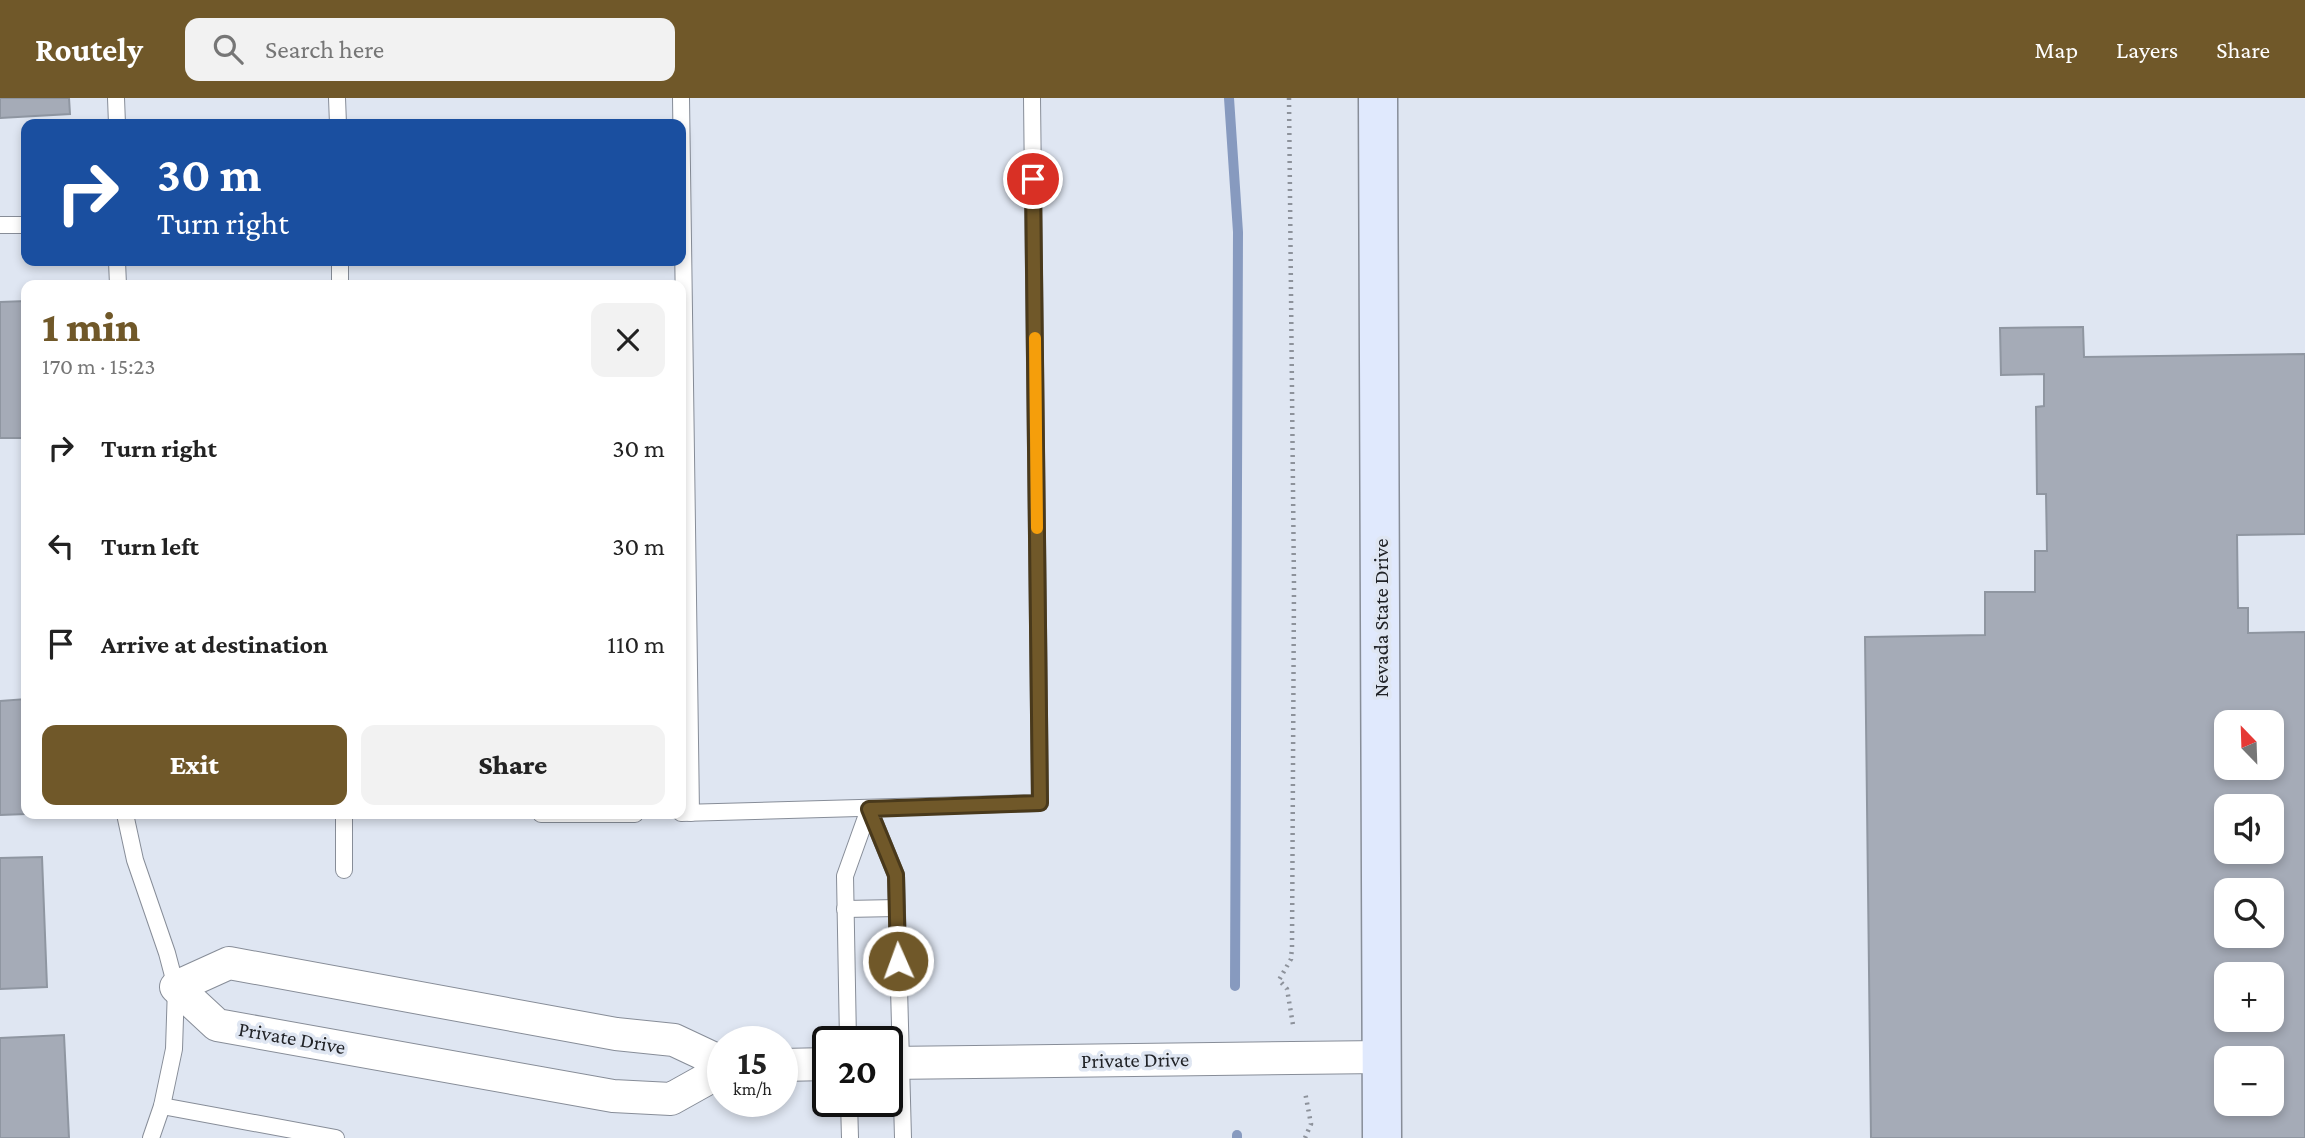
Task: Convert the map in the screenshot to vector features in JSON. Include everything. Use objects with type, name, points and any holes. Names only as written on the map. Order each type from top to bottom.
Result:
[{"type":"street","name":"Nevada State Drive","points":[[1378,98],[1382,1138]]},
{"type":"street","points":[[176,987],[229,963],[616,1034],[674,1040],[707,1055]]},
{"type":"street","name":"Private Drive","points":[[176,987],[217,1025],[613,1096],[671,1100],[707,1079]]},
{"type":"street","name":"Private Drive","points":[[903,1063],[1382,1056]]},
{"type":"lane","points":[[116,98],[117,119]]},
{"type":"lane","points":[[337,98],[338,119]]},
{"type":"lane","points":[[681,98],[681,119]]},
{"type":"lane","points":[[686,813],[1040,803],[1032,98]]},
{"type":"lane","points":[[0,225],[21,225]]},
{"type":"lane","points":[[869,809],[896,875],[895,1026]]},
{"type":"lane","points":[[848,1026],[845,876],[869,809]]},
{"type":"lane","points":[[126,819],[135,860],[176,987],[174,1049],[162,1106],[151,1138]]},
{"type":"lane","points":[[344,819],[344,870]]},
{"type":"lane","points":[[845,909],[897,908]]},
{"type":"lane","points":[[162,1106],[336,1138]]},
{"type":"lane","points":[[849,1117],[850,1138]]},
{"type":"lane","points":[[900,1117],[903,1138]]},
{"type":"path","points":[[1287,989],[1279,979],[1291,959],[1292,947],[1294,586],[1289,98]]},
{"type":"path","points":[[1305,1138],[1311,1124]]},
{"type":"building","points":[[0,98],[69,98],[70,114],[0,118]]},
{"type":"building","points":[[21,301],[21,438],[0,438],[0,302]]},
{"type":"building","points":[[2083,327],[2084,357],[2305,354],[2305,534],[2237,535],[2238,608],[2248,608],[2248,633],[2305,632],[2305,1138],[1871,1138],[1865,637],[1985,635],[1985,592],[2035,592],[2035,551],[2047,551],[2046,494],[2037,494],[2036,407],[2044,406],[2044,374],[2001,375],[2000,328]]},
{"type":"building","points":[[21,699],[21,814],[0,815],[0,701]]},
{"type":"building","points":[[42,857],[47,987],[0,989],[0,858]]},
{"type":"building","points":[[64,1035],[69,1138],[0,1138],[0,1038]]},
{"type":"waterway","points":[[1229,98],[1238,232],[1235,986]]},
{"type":"slow traffic","points":[[1035,338],[1037,528]]},
{"type":"route","points":[[898,961],[896,875],[869,809],[1040,803],[1033,179]]}]
